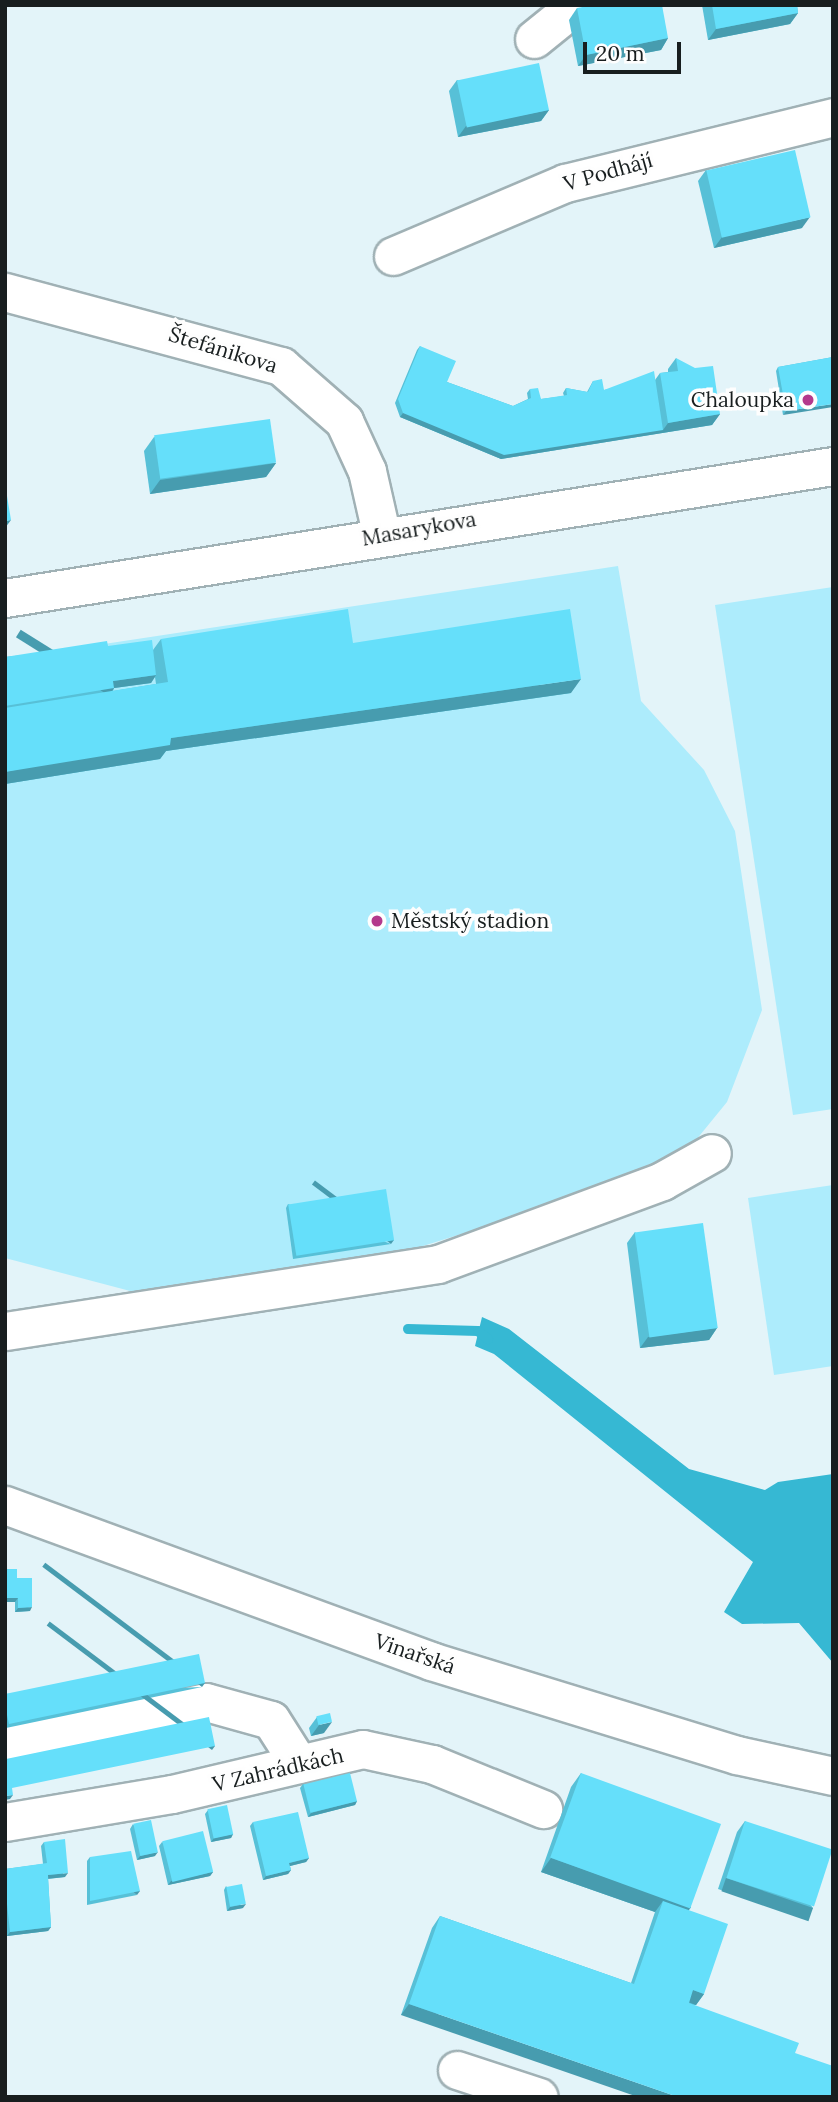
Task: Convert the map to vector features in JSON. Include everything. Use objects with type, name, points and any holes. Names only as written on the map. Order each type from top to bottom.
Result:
[{"type":"street","points":[[534,39],[576,5]]},
{"type":"street","name":"V Podhájí","points":[[393,256],[565,183],[833,117]]},
{"type":"street","name":"Štefánikova","points":[[5,292],[281,366],[344,421],[367,471],[382,537]]},
{"type":"street","name":"Masarykova","points":[[5,598],[833,466]]},
{"type":"street","points":[[5,1331],[438,1264],[662,1181],[712,1153]]},
{"type":"street","name":"Vinařská","points":[[5,1506],[430,1661],[737,1755],[833,1776]]},
{"type":"street","points":[[5,1744],[206,1702],[271,1720],[299,1764]]},
{"type":"street","name":"V Zahrádkách","points":[[5,1822],[363,1749],[432,1764],[543,1809]]},
{"type":"street","points":[[457,2070],[539,2097]]},
{"type":"shaded area","name":"Městský stadion","points":[[618,566],[641,701],[704,770],[735,831],[762,1010],[727,1102],[696,1140],[605,1189],[391,1256],[134,1292],[5,1258],[5,659]]},
{"type":"shaded area","points":[[833,587],[833,1109],[793,1115],[715,605]]},
{"type":"shaded area","points":[[833,1185],[833,1366],[774,1375],[748,1198]]},
{"type":"shaded area","points":[[482,1317],[509,1329],[689,1469],[765,1490],[778,1482],[833,1474],[833,1663],[799,1623],[742,1624],[724,1612],[753,1562],[494,1354],[475,1346]]},
{"type":"building","points":[[593,5],[662,5],[668,38],[586,55],[577,8]]},
{"type":"building","points":[[712,5],[797,5],[798,13],[716,29]]},
{"type":"building","points":[[539,63],[549,110],[467,127],[457,80]]},
{"type":"building","points":[[795,150],[811,217],[722,238],[706,170]]},
{"type":"building","points":[[420,346],[456,361],[447,382],[513,406],[531,398],[530,389],[538,388],[541,399],[567,395],[566,388],[588,392],[593,381],[602,379],[604,390],[654,371],[663,430],[504,455],[403,413],[398,399]]},
{"type":"building","points":[[833,357],[833,404],[786,411],[778,367]]},
{"type":"building","points":[[676,358],[695,368],[713,366],[720,414],[668,423],[660,373],[678,371]]},
{"type":"building","points":[[270,419],[276,463],[160,479],[154,435]]},
{"type":"building","points":[[5,484],[11,520],[5,521]]},
{"type":"building","points":[[348,609],[353,643],[570,609],[581,679],[171,738],[170,745],[5,772],[5,708],[168,682],[161,639]]},
{"type":"building","points":[[152,640],[156,675],[113,681],[114,688],[5,706],[5,657],[107,641],[108,646]]},
{"type":"building","points":[[386,1189],[394,1240],[296,1256],[288,1204]]},
{"type":"building","points":[[703,1223],[718,1328],[649,1338],[635,1233]]},
{"type":"building","points":[[5,1569],[17,1569],[17,1578],[32,1578],[32,1607],[18,1608],[18,1598],[5,1598]]},
{"type":"building","points":[[199,1654],[205,1683],[9,1724],[5,1694]]},
{"type":"building","points":[[330,1713],[332,1722],[318,1725],[316,1716]]},
{"type":"building","points":[[209,1717],[215,1746],[12,1788],[13,1795],[5,1796],[6,1759]]},
{"type":"building","points":[[350,1773],[357,1801],[310,1813],[303,1785]]},
{"type":"building","points":[[581,1773],[721,1824],[690,1909],[550,1858]]},
{"type":"building","points":[[227,1805],[233,1834],[214,1839],[207,1809]]},
{"type":"building","points":[[298,1812],[309,1858],[289,1863],[291,1870],[266,1876],[253,1822]]},
{"type":"building","points":[[151,1820],[158,1852],[140,1856],[133,1824]]},
{"type":"building","points":[[745,1821],[832,1849],[814,1906],[726,1878]]},
{"type":"building","points":[[203,1831],[213,1872],[172,1882],[162,1841]]},
{"type":"building","points":[[65,1839],[68,1873],[48,1875],[51,1927],[10,1932],[5,1904],[5,1869],[47,1863],[44,1842]]},
{"type":"building","points":[[131,1851],[140,1891],[90,1901],[90,1857]]},
{"type":"building","points":[[242,1884],[246,1904],[230,1907],[226,1887]]},
{"type":"building","points":[[663,1901],[728,1924],[704,1994],[693,1990],[689,2003],[799,2043],[795,2053],[833,2066],[833,2097],[678,2097],[409,2004],[440,1916],[634,1984]]},
{"type":"waterway","points":[[408,1329],[478,1331],[488,1339]]},
{"type":"place","name":"Chaloupka","points":[[808,400]]},
{"type":"place","name":"Městský stadion","points":[[377,921]]}]
